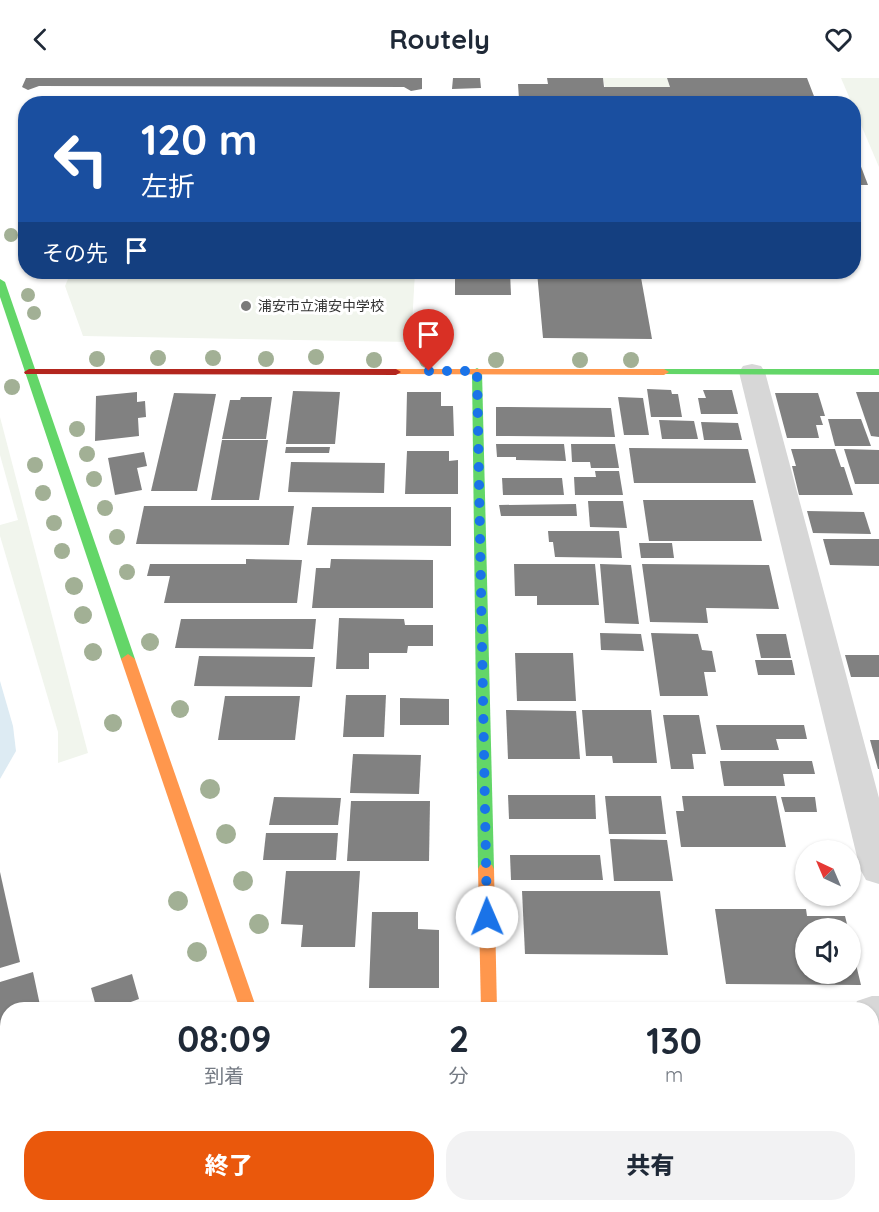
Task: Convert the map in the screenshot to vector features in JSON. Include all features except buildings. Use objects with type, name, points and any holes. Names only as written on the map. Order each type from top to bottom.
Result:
[{"type":"street","points":[[0,282],[246,1002]]},
{"type":"street","points":[[477,371],[489,1002]]},
{"type":"street","points":[[29,372],[879,372]]},
{"type":"street","points":[[752,372],[879,869]]},
{"type":"shaded area","points":[[603,78],[667,78],[670,87],[605,87]]},
{"type":"shaded area","points":[[841,78],[879,78],[879,167],[861,125],[861,96],[849,96]]},
{"type":"shaded area","name":"浦安市立浦安中学校","points":[[68,279],[415,279],[411,342],[83,336],[65,286]]},
{"type":"shaded area","points":[[0,417],[88,753],[58,763],[58,732],[0,536],[0,525],[18,520],[0,455]]},
{"type":"shaded area","points":[[0,681],[13,726],[16,751],[0,779]]},
{"type":"traffic: fast","points":[[0,282],[128,659]]},
{"type":"traffic: fast","points":[[477,371],[486,869]]},
{"type":"traffic: fast","points":[[664,372],[879,372]]},
{"type":"traffic: slow","points":[[396,372],[664,372]]},
{"type":"traffic: slow","points":[[128,659],[246,1002]]},
{"type":"traffic: slow","points":[[486,869],[489,1002]]},
{"type":"traffic: jam","points":[[29,372],[396,372]]},
{"type":"place","name":"浦安市立浦安中学校","points":[[246,306]]},
{"type":"route","points":[[429,371],[477,371],[487,917]]}]
